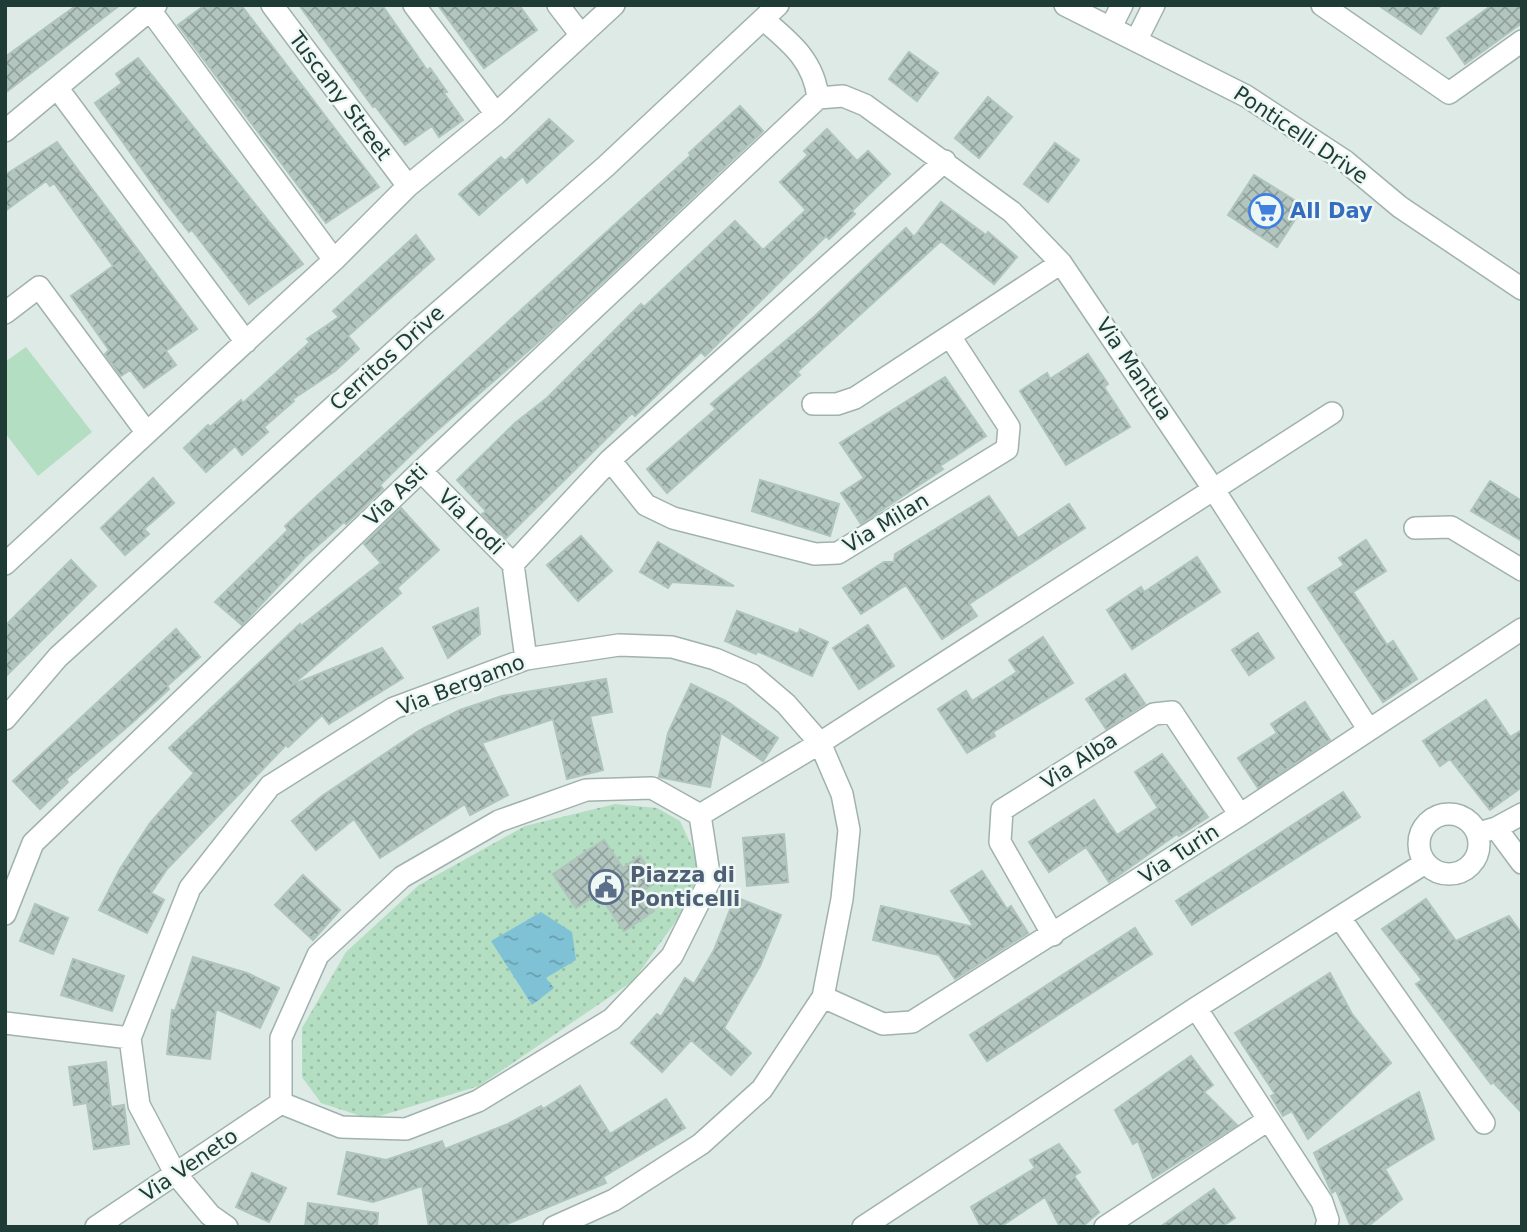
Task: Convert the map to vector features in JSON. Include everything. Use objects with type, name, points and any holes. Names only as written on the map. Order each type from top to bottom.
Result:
[{"type":"street","name":"Tuscany Street","points":[[272,5],[408,186]]},
{"type":"street","points":[[414,5],[496,114]]},
{"type":"street","points":[[558,5],[581,35]]},
{"type":"street","points":[[5,564],[334,261],[408,186],[496,114],[614,5]]},
{"type":"street","name":"Ponticelli Drive","points":[[1065,5],[1205,73],[1291,125],[1345,161],[1401,207],[1522,289]]},
{"type":"street","points":[[1111,27],[1122,5]]},
{"type":"street","points":[[1137,39],[1154,5]]},
{"type":"street","points":[[1322,5],[1449,93],[1522,41]]},
{"type":"street","points":[[5,131],[153,8],[334,261]]},
{"type":"street","points":[[771,13],[807,60],[816,80],[818,98]]},
{"type":"street","name":"Cerritos Drive","points":[[5,719],[58,657],[419,329],[605,167],[771,13]]},
{"type":"street","points":[[58,89],[246,342]]},
{"type":"street","name":"Via Mantua","points":[[818,98],[843,96],[866,105],[946,161],[1012,212],[1061,263],[1214,490],[1369,730]]},
{"type":"street","name":"Via Asti","points":[[5,914],[33,843],[421,471],[818,98]]},
{"type":"street","points":[[513,564],[610,460],[946,161]]},
{"type":"street","points":[[813,404],[837,404],[855,398],[951,338],[1061,263]]},
{"type":"street","points":[[5,313],[39,287],[147,433]]},
{"type":"street","name":"Via Milan","points":[[610,460],[646,505],[673,518],[815,554],[838,553],[1007,449],[1009,427],[951,338]]},
{"type":"street","points":[[700,815],[820,743],[1332,413]]},
{"type":"street","name":"Via Lodi","points":[[421,471],[513,564],[526,659]]},
{"type":"street","points":[[1415,528],[1451,527],[1522,570]]},
{"type":"street","name":"Via Turin","points":[[823,997],[883,1024],[912,1022],[1240,815],[1522,629]]},
{"type":"street","name":"Via Bergamo","points":[[227,1227],[210,1215],[175,1173],[139,1105],[130,1038],[190,888],[270,786],[394,708],[526,659],[619,645],[672,647],[715,659],[752,675],[786,704],[820,743],[842,794],[849,830],[842,899],[823,997],[762,1089],[701,1144],[614,1200],[554,1227]]},
{"type":"street","name":"Via Alba","points":[[1053,935],[1000,842],[1002,810],[1154,714],[1172,712],[1240,815]]},
{"type":"street","points":[[652,788],[700,815],[710,880],[672,956],[612,1018],[478,1101],[406,1129],[341,1127],[281,1103],[281,1038],[318,955],[402,877],[499,821],[586,790],[652,788]]},
{"type":"street","points":[[1522,814],[1487,831],[1474,860],[1464,870],[1450,874],[1436,871],[1425,863],[1419,851],[1419,838],[1424,826],[1434,817],[1447,813],[1460,815],[1487,831],[1522,863]]},
{"type":"street","points":[[863,1227],[1196,1008],[1425,863]]},
{"type":"street","points":[[1340,918],[1484,1123]]},
{"type":"street","points":[[1196,1008],[1322,1202],[1328,1220],[1326,1227]]},
{"type":"street","points":[[5,1023],[130,1038]]},
{"type":"street","name":"Via Veneto","points":[[96,1227],[281,1103]]},
{"type":"street","points":[[1105,1227],[1268,1120]]},
{"type":"green space","points":[[26,347],[92,432],[38,476],[5,433],[5,362]]},
{"type":"green space","points":[[615,804],[657,808],[680,821],[698,860],[691,900],[633,981],[479,1086],[370,1119],[321,1103],[302,1077],[302,1028],[346,952],[419,885],[525,826]]},
{"type":"water","points":[[541,912],[572,932],[576,960],[546,978],[554,988],[532,1005],[491,941]]},
{"type":"building","points":[[77,5],[120,5],[5,93],[5,57]]},
{"type":"building","points":[[205,5],[241,5],[379,187],[326,223],[178,25]]},
{"type":"building","points":[[299,5],[382,5],[427,70],[430,68],[447,92],[444,93],[463,120],[439,137],[432,126],[405,145],[375,106],[373,107]]},
{"type":"building","points":[[438,5],[519,5],[537,30],[484,68]]},
{"type":"building","points":[[1378,5],[1441,5],[1421,34]]},
{"type":"building","points":[[1492,5],[1522,5],[1522,23],[1465,64],[1447,38]]},
{"type":"building","points":[[909,52],[938,73],[917,101],[889,79]]},
{"type":"building","points":[[138,58],[303,264],[249,304],[192,230],[189,232],[166,203],[95,103],[122,83],[116,74]]},
{"type":"building","points":[[988,97],[1012,117],[979,158],[955,138]]},
{"type":"building","points":[[740,106],[763,131],[544,337],[424,442],[380,485],[383,489],[305,557],[242,625],[215,602],[288,530],[285,526],[691,155],[689,153]]},
{"type":"building","points":[[549,119],[573,141],[527,183],[523,176],[479,215],[459,194],[501,157],[505,161]]},
{"type":"building","points":[[827,129],[857,161],[868,151],[890,174],[852,211],[855,214],[829,239],[826,236],[705,356],[701,352],[635,416],[632,413],[506,538],[482,514],[486,511],[457,480],[515,423],[547,398],[641,304],[644,307],[735,221],[763,250],[806,210],[780,182],[808,155],[804,151]]},
{"type":"building","points":[[57,142],[197,329],[166,351],[176,365],[144,388],[130,370],[121,376],[105,354],[109,350],[71,296],[113,266],[54,183],[50,186],[46,181],[5,211],[5,175]]},
{"type":"building","points":[[1055,143],[1079,160],[1048,202],[1024,184]]},
{"type":"building","name":"All Day","points":[[1254,175],[1304,206],[1277,247],[1228,215]]},
{"type":"building","points":[[941,202],[986,235],[988,232],[1017,257],[994,284],[941,241],[797,372],[800,375],[667,493],[647,469],[716,409],[711,404],[815,316],[906,228],[914,237]]},
{"type":"building","points":[[416,235],[434,259],[348,336],[359,349],[335,371],[293,399],[294,401],[264,427],[268,432],[242,455],[235,446],[206,472],[184,448],[208,425],[210,427],[241,400],[243,403],[310,342],[307,339],[339,317],[333,311]]},
{"type":"building","points":[[1088,354],[1108,384],[1104,387],[1130,427],[1066,465],[1020,391],[1047,373],[1050,379]]},
{"type":"building","points":[[945,377],[986,436],[940,466],[943,469],[861,524],[841,493],[864,478],[840,443]]},
{"type":"building","points":[[153,478],[174,503],[144,529],[149,534],[125,555],[101,528]]},
{"type":"building","points":[[760,480],[839,504],[830,536],[752,511]]},
{"type":"building","points":[[1490,481],[1522,501],[1522,541],[1471,511]]},
{"type":"building","points":[[989,496],[1018,538],[1069,504],[1085,528],[969,604],[977,616],[942,639],[906,585],[861,614],[843,588],[884,562],[894,562],[895,554]]},
{"type":"building","points":[[401,508],[439,550],[397,588],[401,593],[292,685],[382,648],[403,678],[329,724],[322,715],[288,747],[286,745],[167,869],[151,893],[164,900],[147,933],[99,910],[120,869],[150,823],[194,773],[169,748],[300,624],[301,626],[381,563],[364,544]]},
{"type":"building","points":[[581,536],[612,571],[578,601],[547,565]]},
{"type":"building","points":[[1366,540],[1386,571],[1353,592],[1387,645],[1393,641],[1417,679],[1383,702],[1308,588],[1344,565],[1339,558]]},
{"type":"building","points":[[658,542],[734,586],[672,582],[668,588],[640,572]]},
{"type":"building","points":[[1197,557],[1220,592],[1132,649],[1107,610],[1141,587],[1144,592]]},
{"type":"building","points":[[71,560],[96,586],[5,677],[5,626]]},
{"type":"building","points":[[478,608],[480,634],[448,658],[433,627]]},
{"type":"building","points":[[737,611],[798,634],[800,629],[828,642],[812,676],[757,651],[756,654],[725,641]]},
{"type":"building","points":[[868,625],[894,666],[859,689],[833,648]]},
{"type":"building","points":[[176,629],[200,657],[167,686],[169,689],[133,722],[66,779],[68,782],[40,809],[13,781]]},
{"type":"building","points":[[1258,633],[1274,658],[1249,675],[1232,650]]},
{"type":"building","points":[[1043,637],[1073,683],[993,732],[995,736],[967,753],[938,709],[966,691],[972,701],[1017,672],[1009,660]]},
{"type":"building","points":[[1125,674],[1145,704],[1106,729],[1086,699]]},
{"type":"building","points":[[606,679],[612,712],[590,716],[603,770],[567,779],[553,719],[482,743],[508,795],[470,815],[465,804],[380,858],[354,819],[316,850],[292,821],[322,796],[420,730],[460,710],[502,696]]},
{"type":"building","points":[[691,684],[728,702],[778,738],[763,761],[721,733],[710,787],[659,777],[668,733]]},
{"type":"building","points":[[1486,700],[1510,737],[1522,730],[1522,787],[1490,810],[1450,759],[1440,766],[1423,741]]},
{"type":"building","points":[[1305,702],[1330,740],[1258,788],[1238,758],[1277,733],[1271,724]]},
{"type":"building","points":[[1162,754],[1208,817],[1179,836],[1177,834],[1109,882],[1086,847],[1049,872],[1029,842],[1094,800],[1117,835],[1158,808],[1135,772]]},
{"type":"building","points":[[1343,792],[1360,817],[1192,925],[1176,901]]},
{"type":"building","points":[[784,834],[788,882],[747,886],[743,838]]},
{"type":"building","name":"Piazza di Ponticelli","points":[[604,840],[623,868],[640,856],[657,882],[641,892],[654,911],[624,931],[598,893],[576,908],[553,874]]},
{"type":"building","points":[[982,871],[1007,909],[1011,906],[1028,933],[955,979],[939,955],[873,940],[881,906],[974,927],[951,891]]},
{"type":"building","points":[[303,875],[340,910],[313,940],[275,905]]},
{"type":"building","points":[[735,897],[781,915],[760,966],[724,1028],[751,1053],[731,1075],[691,1040],[662,1072],[631,1043],[657,1014],[661,1017],[685,978],[694,984],[714,950]]},
{"type":"building","points":[[1426,899],[1456,941],[1509,916],[1522,934],[1522,1113],[1493,1082],[1491,1084],[1416,984],[1422,980],[1382,929]]},
{"type":"building","points":[[35,904],[68,918],[53,954],[20,941]]},
{"type":"building","points":[[1135,928],[1152,954],[987,1061],[970,1035]]},
{"type":"building","points":[[193,957],[247,973],[279,988],[260,1028],[216,1009],[210,1059],[167,1054],[172,1010],[175,1011]]},
{"type":"building","points":[[73,959],[124,976],[112,1011],[61,995]]},
{"type":"building","points":[[1330,973],[1352,1014],[1391,1063],[1308,1139],[1292,1111],[1283,1116],[1271,1096],[1275,1094],[1235,1033]]},
{"type":"building","points":[[1191,1056],[1213,1085],[1204,1092],[1237,1125],[1153,1178],[1138,1141],[1133,1144],[1115,1110]]},
{"type":"building","points":[[106,1062],[111,1107],[124,1105],[129,1144],[94,1149],[87,1103],[74,1105],[69,1067]]},
{"type":"building","points":[[580,1086],[610,1134],[666,1099],[685,1128],[603,1177],[606,1183],[500,1227],[429,1227],[422,1186],[373,1202],[338,1194],[347,1152],[386,1160],[442,1141],[445,1149],[508,1124],[541,1106],[543,1109]]},
{"type":"building","points":[[1419,1092],[1434,1139],[1385,1169],[1402,1199],[1367,1227],[1351,1227],[1336,1190],[1332,1193],[1314,1153]]},
{"type":"building","points":[[1059,1144],[1080,1172],[1074,1176],[1099,1212],[1082,1227],[1060,1227],[1045,1197],[1000,1227],[981,1227],[971,1207],[1035,1168],[1030,1160]]},
{"type":"building","points":[[252,1173],[286,1188],[269,1222],[236,1207]]},
{"type":"building","points":[[1214,1189],[1235,1218],[1221,1227],[1160,1227]]},
{"type":"building","points":[[308,1203],[378,1213],[377,1227],[305,1227]]},
{"type":"place","name":"All Day","points":[[1266,211]]},
{"type":"place","name":"Piazza di Ponticelli","points":[[606,887]]}]
